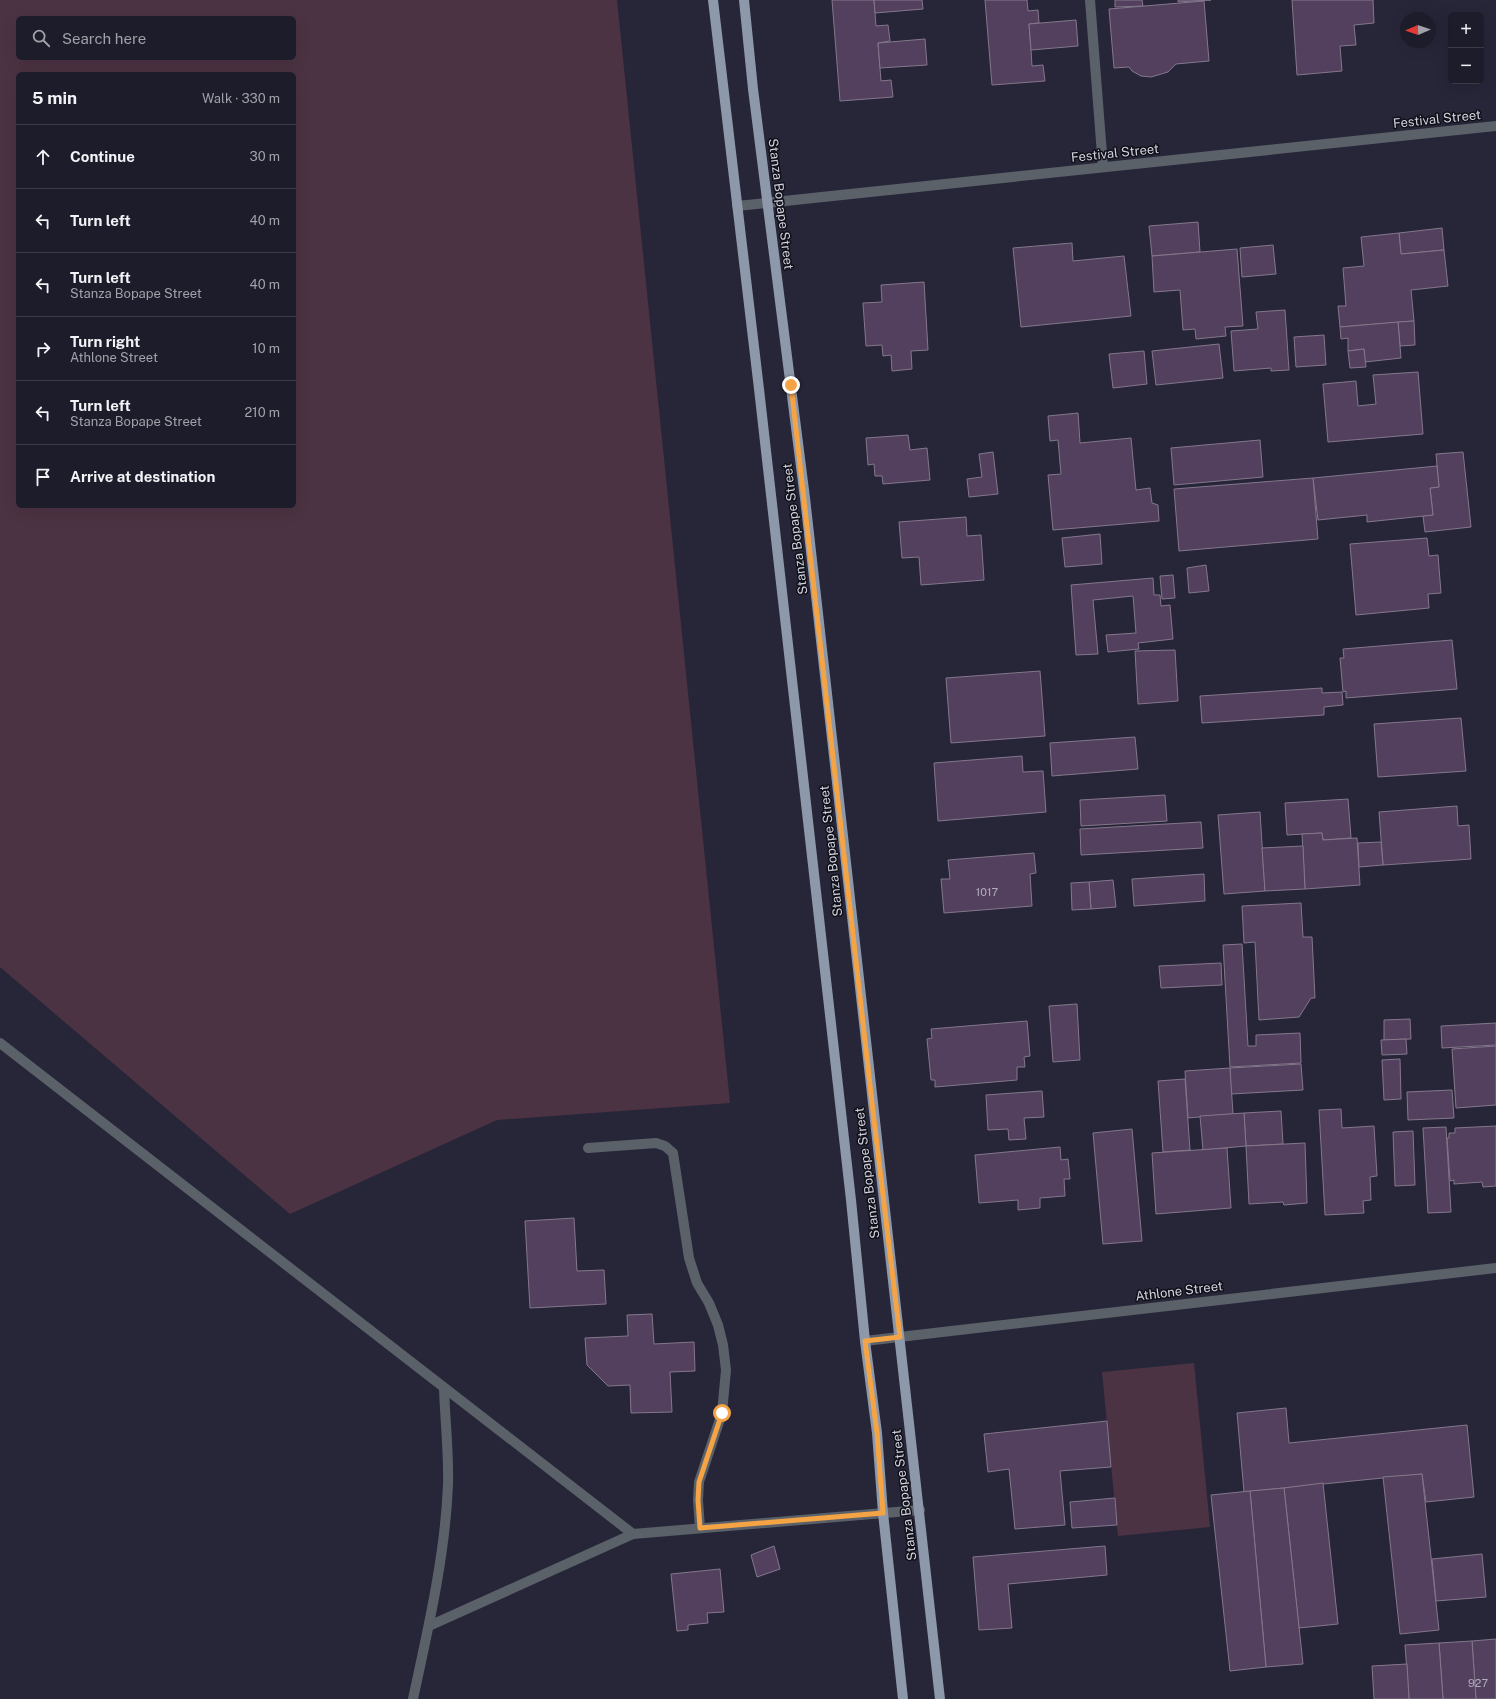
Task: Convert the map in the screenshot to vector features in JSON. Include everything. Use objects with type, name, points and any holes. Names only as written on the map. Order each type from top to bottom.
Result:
[{"type":"main road","name":"Stanza Bopape Street","points":[[713,0],[736,206],[759,389],[842,1123],[865,1341],[877,1433],[883,1513],[903,1699]]},
{"type":"main road","name":"Stanza Bopape Street","points":[[744,0],[753,89],[805,498],[872,1103],[920,1510],[940,1699]]},
{"type":"street","points":[[1090,0],[1103,167]]},
{"type":"street","name":"Festival Street","points":[[736,206],[1496,126]]},
{"type":"street","points":[[0,1043],[633,1534]]},
{"type":"street","points":[[588,1148],[656,1143],[665,1146],[673,1153],[689,1258],[697,1283],[709,1303],[718,1325],[723,1345],[726,1370],[722,1413],[699,1482],[698,1500],[700,1528]]},
{"type":"street","name":"Athlone Street","points":[[865,1341],[1496,1268]]},
{"type":"street","points":[[413,1699],[429,1626],[442,1549],[448,1485],[444,1388]]},
{"type":"street","points":[[429,1626],[633,1534],[920,1510]]},
{"type":"shaded area","points":[[0,0],[617,0],[730,1103],[497,1120],[290,1214],[0,967]]},
{"type":"shaded area","points":[[1194,1363],[1210,1527],[1118,1536],[1102,1372]]},
{"type":"building","points":[[832,0],[874,0],[876,26],[888,25],[890,41],[878,43],[881,81],[891,80],[893,97],[840,101]]},
{"type":"building","points":[[874,0],[922,0],[923,9],[875,13]]},
{"type":"building","points":[[985,0],[1027,0],[1028,11],[1038,10],[1039,23],[1029,24],[1032,66],[1043,65],[1045,81],[992,85]]},
{"type":"building","points":[[1115,0],[1142,0],[1143,6],[1115,7]]},
{"type":"building","points":[[1178,0],[1211,0],[1178,2]]},
{"type":"building","points":[[1292,0],[1373,0],[1374,23],[1354,25],[1356,45],[1340,46],[1342,71],[1297,75]]},
{"type":"building","points":[[1204,1],[1209,61],[1176,64],[1168,72],[1151,77],[1141,76],[1132,71],[1129,67],[1114,68],[1109,9]]},
{"type":"building","points":[[1076,20],[1078,46],[1031,50],[1029,24]]},
{"type":"building","points":[[925,39],[927,65],[880,68],[878,43]]},
{"type":"building","points":[[1198,222],[1200,252],[1152,256],[1149,226]]},
{"type":"building","points":[[1442,228],[1444,250],[1401,254],[1399,233]]},
{"type":"building","points":[[1399,233],[1401,254],[1444,250],[1448,286],[1411,290],[1414,321],[1340,327],[1338,306],[1346,306],[1343,268],[1364,266],[1361,237]]},
{"type":"building","points":[[1072,243],[1073,261],[1124,256],[1131,316],[1021,327],[1013,248]]},
{"type":"building","points":[[1273,245],[1276,274],[1242,277],[1240,248]]},
{"type":"building","points":[[1237,249],[1243,326],[1225,327],[1226,336],[1196,339],[1195,329],[1183,330],[1180,290],[1154,292],[1152,256]]},
{"type":"building","points":[[924,282],[928,350],[911,351],[912,369],[892,371],[891,355],[883,356],[882,345],[866,346],[863,303],[882,302],[881,285]]},
{"type":"building","points":[[1285,310],[1289,370],[1271,371],[1271,368],[1234,371],[1231,331],[1258,329],[1256,312]]},
{"type":"building","points":[[1414,321],[1415,345],[1400,346],[1398,322]]},
{"type":"building","points":[[1398,322],[1401,358],[1365,362],[1364,349],[1348,351],[1348,338],[1341,339],[1340,327]]},
{"type":"building","points":[[1324,335],[1326,365],[1296,367],[1294,337]]},
{"type":"building","points":[[1219,344],[1223,378],[1156,385],[1152,351]]},
{"type":"building","points":[[1364,349],[1366,367],[1350,368],[1348,351]]},
{"type":"building","points":[[1144,351],[1147,384],[1113,388],[1109,354]]},
{"type":"building","points":[[1418,372],[1423,434],[1328,442],[1323,384],[1356,381],[1358,406],[1376,404],[1373,375]]},
{"type":"building","points":[[1078,413],[1080,443],[1131,438],[1136,490],[1150,488],[1152,503],[1158,505],[1159,521],[1053,530],[1048,475],[1061,474],[1058,440],[1050,441],[1048,416]]},
{"type":"building","points":[[908,435],[910,450],[927,448],[930,480],[883,484],[882,476],[875,476],[874,464],[868,465],[866,438]]},
{"type":"building","points":[[1260,440],[1263,477],[1174,485],[1171,448]]},
{"type":"building","points":[[993,452],[998,494],[969,497],[967,479],[982,477],[979,454]]},
{"type":"building","points":[[1463,452],[1471,527],[1425,532],[1423,516],[1433,515],[1430,488],[1439,487],[1436,454]]},
{"type":"building","points":[[1437,466],[1439,487],[1430,488],[1433,515],[1367,522],[1367,515],[1318,520],[1313,478]]},
{"type":"building","points":[[1313,478],[1318,539],[1179,551],[1174,489]]},
{"type":"building","points":[[966,517],[967,536],[981,535],[984,580],[921,585],[919,557],[902,558],[899,522]]},
{"type":"building","points":[[1100,534],[1102,564],[1065,567],[1062,538]]},
{"type":"building","points":[[1427,538],[1429,556],[1438,555],[1441,593],[1428,594],[1429,608],[1356,615],[1350,544]]},
{"type":"building","points":[[1206,565],[1209,591],[1189,593],[1187,568]]},
{"type":"building","points":[[1173,575],[1175,598],[1162,599],[1160,576]]},
{"type":"building","points":[[1153,578],[1154,595],[1160,595],[1161,606],[1170,605],[1173,639],[1138,643],[1139,649],[1108,652],[1106,635],[1136,633],[1133,596],[1093,600],[1098,654],[1076,655],[1071,585]]},
{"type":"building","points":[[1452,640],[1457,689],[1346,698],[1346,691],[1343,692],[1340,658],[1344,658],[1343,649]]},
{"type":"building","points":[[1175,650],[1178,701],[1138,704],[1135,651]]},
{"type":"building","points":[[1040,671],[1045,736],[951,743],[946,678]]},
{"type":"building","points":[[1322,688],[1322,693],[1342,692],[1343,705],[1324,707],[1324,715],[1202,723],[1200,696]]},
{"type":"building","points":[[1461,718],[1466,771],[1378,777],[1374,724]]},
{"type":"building","points":[[1135,737],[1138,769],[1052,776],[1050,743]]},
{"type":"building","points":[[1022,756],[1023,772],[1043,771],[1046,812],[938,821],[934,763]]},
{"type":"building","points":[[1165,795],[1167,821],[1081,826],[1080,800]]},
{"type":"building","points":[[1348,799],[1351,838],[1323,840],[1322,833],[1287,835],[1285,803]]},
{"type":"building","points":[[1457,806],[1458,826],[1469,825],[1471,859],[1383,865],[1379,812]]},
{"type":"building","points":[[1260,812],[1265,891],[1224,894],[1218,815]]},
{"type":"building","points":[[1201,822],[1203,848],[1081,855],[1080,829]]},
{"type":"building","points":[[1322,833],[1323,840],[1357,838],[1360,885],[1305,889],[1302,834]]},
{"type":"building","points":[[1381,842],[1383,865],[1359,867],[1358,843]]},
{"type":"building","points":[[1303,846],[1305,889],[1265,891],[1262,848]]},
{"type":"building","points":[[1034,853],[1036,873],[1030,874],[1032,906],[944,913],[941,879],[950,879],[948,860]]},
{"type":"building","points":[[1204,874],[1205,901],[1134,906],[1132,879]]},
{"type":"building","points":[[1113,880],[1116,907],[1091,909],[1089,882]]},
{"type":"building","points":[[1089,882],[1091,909],[1072,910],[1071,883]]},
{"type":"building","points":[[1301,903],[1303,937],[1312,937],[1315,998],[1311,998],[1299,1017],[1259,1020],[1255,942],[1244,943],[1242,906]]},
{"type":"building","points":[[1242,944],[1248,1046],[1256,1046],[1256,1035],[1300,1033],[1301,1063],[1230,1067],[1223,945]]},
{"type":"building","points":[[1221,963],[1222,985],[1161,988],[1159,966]]},
{"type":"building","points":[[1077,1004],[1080,1060],[1053,1062],[1049,1006]]},
{"type":"building","points":[[1410,1019],[1411,1039],[1384,1040],[1384,1020]]},
{"type":"building","points":[[1027,1021],[1030,1056],[1024,1057],[1025,1067],[1017,1067],[1017,1080],[935,1087],[935,1080],[931,1080],[927,1039],[932,1038],[931,1029]]},
{"type":"building","points":[[1496,1023],[1496,1045],[1442,1048],[1441,1026]]},
{"type":"building","points":[[1406,1039],[1407,1054],[1382,1055],[1381,1040]]},
{"type":"building","points":[[1496,1046],[1496,1105],[1456,1108],[1452,1049]]},
{"type":"building","points":[[1400,1059],[1401,1099],[1384,1100],[1382,1060]]},
{"type":"building","points":[[1301,1064],[1303,1090],[1231,1094],[1230,1068]]},
{"type":"building","points":[[1230,1068],[1233,1114],[1188,1118],[1185,1071]]},
{"type":"building","points":[[1185,1079],[1190,1150],[1163,1152],[1158,1081]]},
{"type":"building","points":[[1452,1090],[1454,1118],[1408,1120],[1407,1092]]},
{"type":"building","points":[[1042,1091],[1044,1117],[1024,1118],[1026,1139],[1009,1140],[1008,1129],[988,1130],[986,1095]]},
{"type":"building","points":[[1341,1109],[1342,1128],[1374,1126],[1377,1176],[1370,1177],[1371,1200],[1363,1201],[1364,1213],[1325,1215],[1319,1110]]},
{"type":"building","points":[[1281,1111],[1283,1144],[1246,1146],[1244,1113]]},
{"type":"building","points":[[1244,1113],[1246,1146],[1203,1150],[1200,1116]]},
{"type":"building","points":[[1496,1126],[1496,1186],[1483,1187],[1482,1182],[1454,1184],[1454,1180],[1450,1181],[1447,1138],[1449,1138],[1449,1133],[1455,1133],[1455,1128]]},
{"type":"building","points":[[1446,1127],[1451,1212],[1428,1213],[1423,1128]]},
{"type":"building","points":[[1132,1129],[1142,1241],[1103,1244],[1093,1133]]},
{"type":"building","points":[[1413,1131],[1415,1185],[1395,1186],[1393,1132]]},
{"type":"building","points":[[1305,1143],[1307,1203],[1284,1205],[1283,1202],[1249,1204],[1246,1146]]},
{"type":"building","points":[[1060,1147],[1061,1160],[1068,1159],[1070,1179],[1064,1179],[1065,1196],[1040,1198],[1040,1208],[1018,1210],[1018,1200],[979,1203],[975,1155]]},
{"type":"building","points":[[1227,1148],[1231,1208],[1156,1214],[1152,1153]]},
{"type":"building","points":[[574,1218],[577,1271],[604,1270],[606,1304],[530,1308],[525,1221]]},
{"type":"building","points":[[652,1314],[654,1344],[694,1342],[695,1371],[670,1372],[672,1412],[631,1413],[630,1385],[608,1386],[587,1365],[585,1338],[628,1336],[627,1315]]},
{"type":"building","points":[[1286,1408],[1289,1443],[1467,1425],[1474,1497],[1426,1502],[1422,1474],[1244,1492],[1237,1413]]},
{"type":"building","points":[[1107,1421],[1111,1467],[1060,1471],[1065,1525],[1015,1529],[1009,1469],[988,1472],[984,1434]]},
{"type":"building","points":[[1422,1474],[1439,1630],[1400,1634],[1383,1477]]},
{"type":"building","points":[[1323,1483],[1338,1624],[1299,1628],[1284,1488]]},
{"type":"building","points":[[1284,1488],[1303,1664],[1266,1667],[1250,1491]]},
{"type":"building","points":[[1250,1491],[1266,1667],[1230,1671],[1211,1495]]},
{"type":"building","points":[[1115,1498],[1117,1525],[1072,1528],[1070,1502]]},
{"type":"building","points":[[774,1546],[780,1569],[757,1577],[751,1555]]},
{"type":"building","points":[[1105,1546],[1107,1575],[1008,1584],[1012,1628],[979,1630],[973,1557]]},
{"type":"building","points":[[1482,1554],[1486,1597],[1436,1601],[1432,1559]]},
{"type":"building","points":[[720,1569],[724,1612],[707,1613],[708,1623],[688,1625],[688,1630],[677,1631],[671,1574]]},
{"type":"building","points":[[1496,1639],[1496,1699],[1476,1699],[1472,1641]]},
{"type":"building","points":[[1472,1641],[1476,1699],[1443,1699],[1439,1643]]},
{"type":"building","points":[[1439,1643],[1443,1699],[1409,1699],[1405,1645]]},
{"type":"building","points":[[1407,1664],[1409,1699],[1374,1699],[1372,1666]]},
{"type":"route","points":[[722,1413],[699,1482],[698,1500],[700,1528],[883,1513],[877,1433],[865,1341],[900,1337],[872,1103],[805,498],[791,385]]}]
